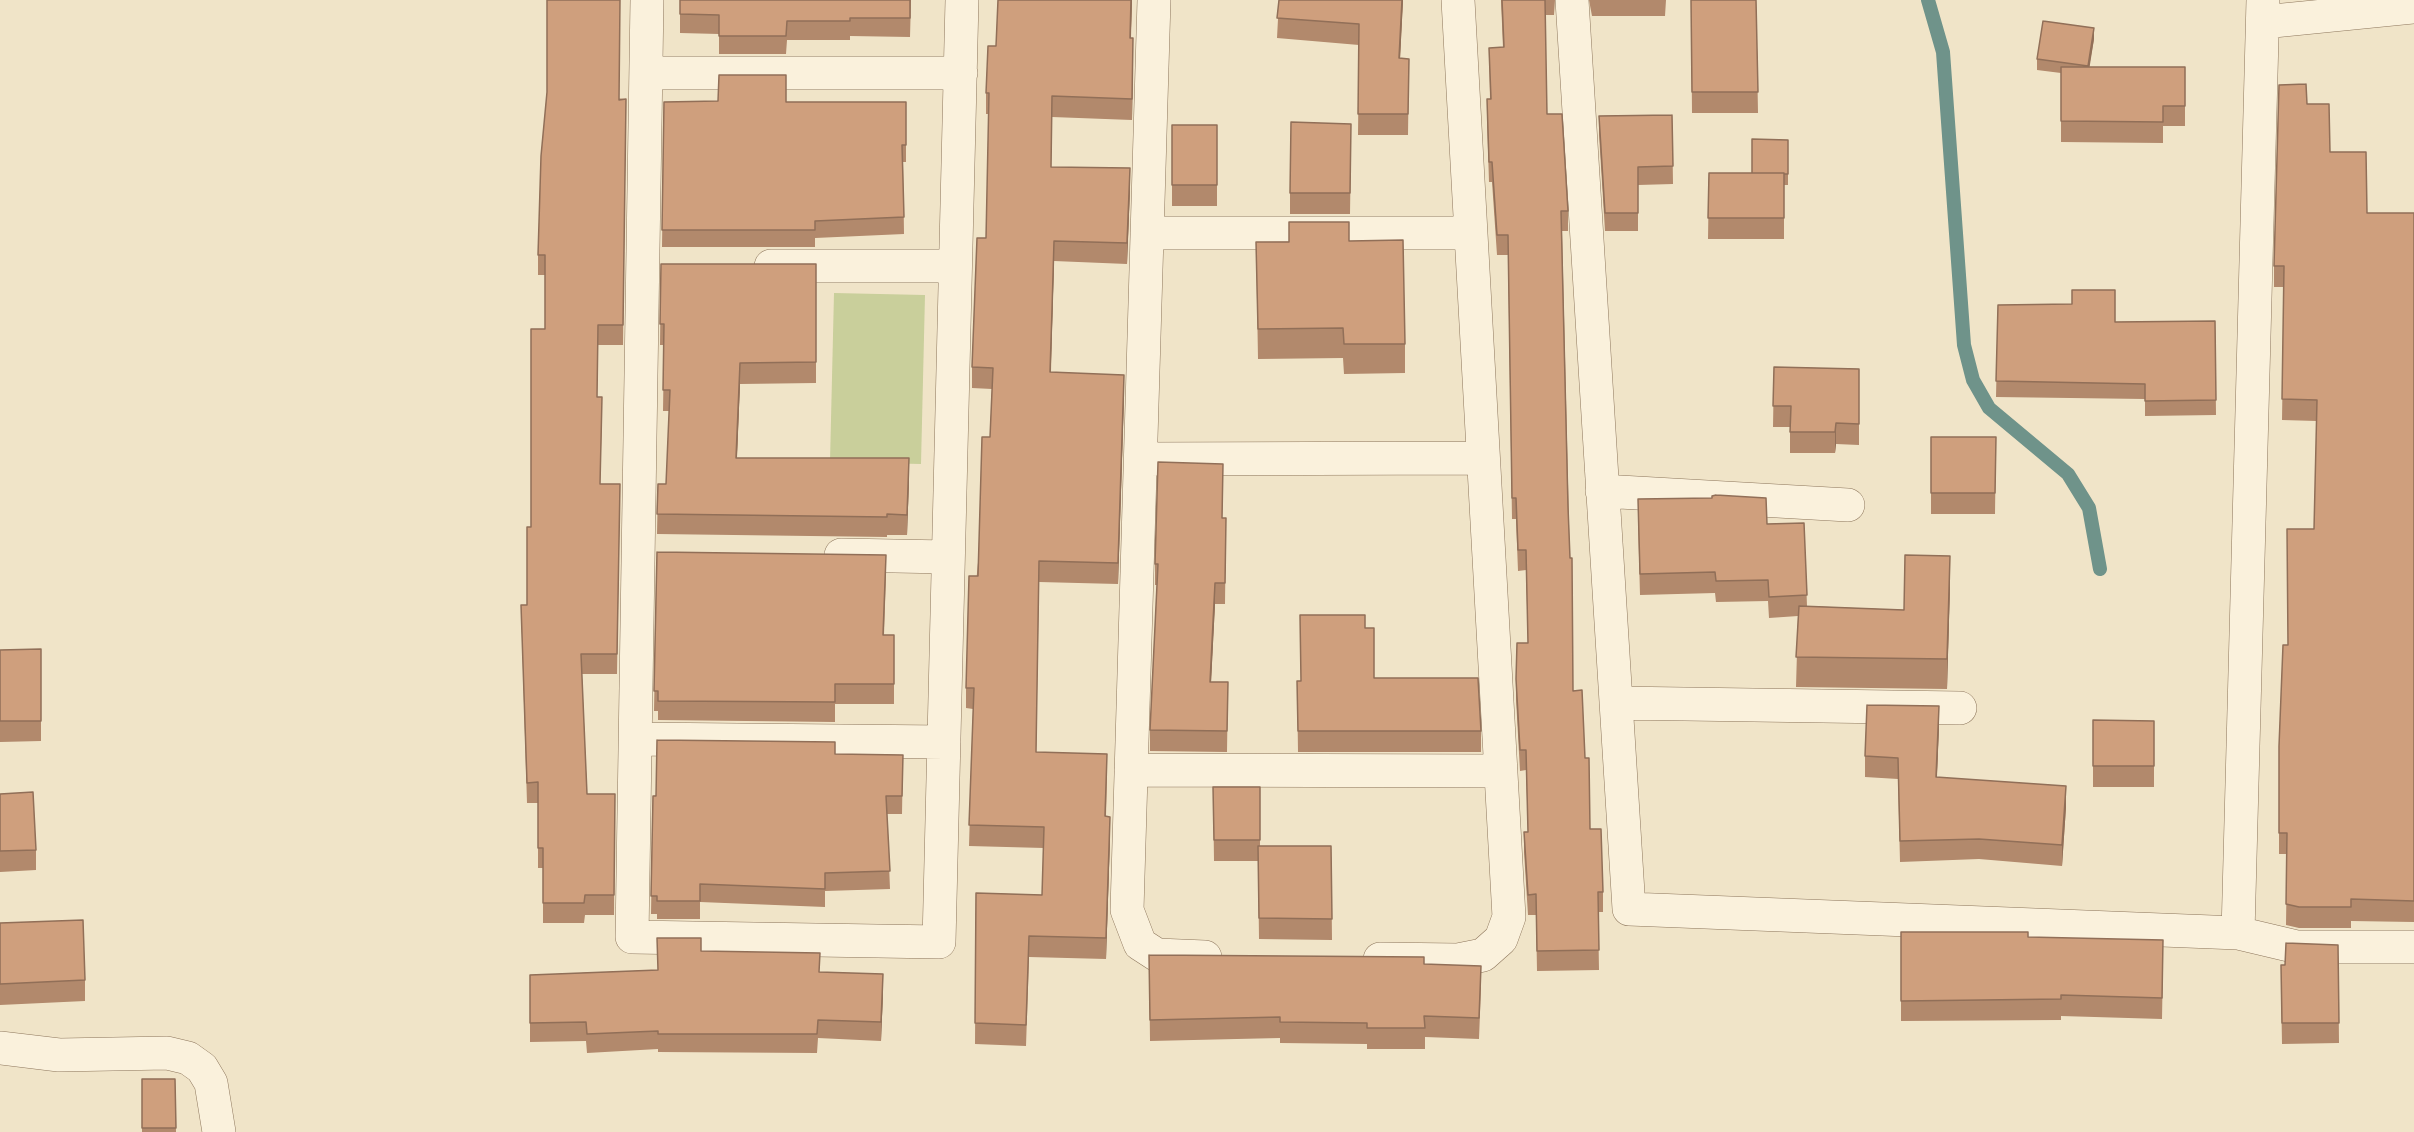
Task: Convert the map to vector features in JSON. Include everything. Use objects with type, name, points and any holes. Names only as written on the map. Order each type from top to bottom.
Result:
[{"type":"street","points":[[647,0],[643,266],[650,553],[636,738],[632,937],[939,942],[963,0]]},
{"type":"street","points":[[1154,0],[1127,910],[1140,944],[1157,955],[1236,958]]},
{"type":"street","points":[[1352,959],[1458,960],[1483,955],[1502,939],[1509,917],[1458,0]]},
{"type":"street","points":[[1572,0],[1629,909],[2238,933],[2297,947],[2414,947]]},
{"type":"street","points":[[2238,933],[2263,11],[2414,7]]},
{"type":"street","points":[[647,73],[961,73]]},
{"type":"street","points":[[1147,233],[1471,233]]},
{"type":"street","points":[[643,266],[678,266]]},
{"type":"street","points":[[736,266],[956,266]]},
{"type":"street","points":[[1141,459],[1483,459]]},
{"type":"street","points":[[1602,492],[1848,505]]},
{"type":"street","points":[[805,555],[948,557]]},
{"type":"street","points":[[1616,703],[1960,708]]},
{"type":"street","points":[[636,738],[944,742]]},
{"type":"street","points":[[1131,770],[1501,771]]},
{"type":"street","points":[[0,1048],[59,1055],[166,1053],[188,1058],[202,1068],[211,1083],[219,1132]]},
{"type":"green space","points":[[834,293],[925,295],[921,464],[830,462]]},
{"type":"building","points":[[547,0],[620,0],[619,100],[626,99],[623,325],[598,325],[597,397],[602,397],[600,484],[620,484],[617,654],[581,654],[587,794],[615,794],[614,895],[585,895],[584,903],[543,903],[543,848],[538,848],[538,782],[527,783],[521,605],[527,605],[527,527],[531,527],[531,329],[545,329],[545,255],[538,255],[541,156],[547,92]]},
{"type":"building","points":[[680,0],[910,0],[910,18],[787,21],[786,36],[719,36],[719,15],[680,14]]},
{"type":"building","points":[[998,0],[1131,0],[1130,38],[1133,38],[1132,99],[1052,96],[1051,167],[1130,168],[1127,243],[1054,241],[1050,372],[1124,375],[1118,563],[1039,561],[1036,752],[1107,754],[1105,816],[1110,817],[1106,938],[1029,936],[1026,1025],[975,1023],[976,893],[1042,895],[1044,827],[969,825],[974,688],[966,688],[969,576],[978,576],[982,437],[990,437],[993,368],[972,367],[977,238],[986,238],[988,46],[996,46]]},
{"type":"building","points":[[1279,0],[1402,0],[1399,58],[1409,59],[1408,114],[1358,114],[1359,24],[1277,18]]},
{"type":"building","points":[[1502,0],[1545,0],[1547,114],[1562,114],[1568,211],[1561,211],[1568,507],[1570,558],[1572,558],[1573,691],[1582,690],[1585,758],[1589,758],[1590,829],[1601,829],[1603,892],[1598,892],[1599,950],[1537,951],[1536,894],[1528,895],[1524,832],[1528,832],[1526,750],[1520,750],[1516,679],[1517,643],[1528,643],[1526,550],[1518,550],[1516,498],[1512,498],[1508,235],[1497,235],[1492,162],[1489,162],[1487,99],[1491,99],[1489,48],[1504,47]]},
{"type":"building","points":[[1691,0],[1756,0],[1758,92],[1692,92]]},
{"type":"building","points":[[2043,21],[2094,28],[2088,66],[2037,59]]},
{"type":"building","points":[[2061,67],[2185,67],[2185,106],[2163,106],[2163,122],[2061,121]]},
{"type":"building","points":[[719,75],[786,75],[786,102],[906,102],[906,145],[902,145],[904,217],[815,221],[815,230],[662,230],[664,102],[718,101]]},
{"type":"building","points":[[2306,84],[2307,104],[2329,104],[2330,152],[2366,152],[2367,213],[2414,213],[2414,901],[2351,899],[2351,907],[2299,907],[2286,904],[2287,833],[2279,833],[2279,746],[2283,645],[2288,645],[2287,529],[2314,529],[2317,400],[2282,399],[2284,266],[2274,266],[2279,85]]},
{"type":"building","points":[[1672,115],[1673,166],[1638,167],[1638,213],[1605,213],[1599,116]]},
{"type":"building","points":[[1291,122],[1351,124],[1350,193],[1290,193]]},
{"type":"building","points":[[1172,125],[1217,125],[1217,185],[1172,185]]},
{"type":"building","points":[[1752,139],[1788,140],[1788,174],[1752,173]]},
{"type":"building","points":[[1709,173],[1784,173],[1784,218],[1708,218]]},
{"type":"building","points":[[1289,222],[1349,222],[1349,241],[1403,240],[1405,344],[1344,344],[1343,328],[1258,329],[1256,242],[1289,242]]},
{"type":"building","points":[[661,264],[816,264],[816,362],[740,363],[736,458],[909,458],[907,515],[887,514],[887,517],[657,514],[658,484],[666,484],[670,390],[663,390],[664,324],[660,324]]},
{"type":"building","points":[[2072,290],[2115,290],[2115,322],[2215,321],[2216,400],[2145,401],[2145,384],[1996,381],[1998,305],[2072,304]]},
{"type":"building","points":[[1774,367],[1859,369],[1859,424],[1836,423],[1835,432],[1790,432],[1791,406],[1773,406]]},
{"type":"building","points":[[1931,437],[1996,437],[1995,493],[1931,493]]},
{"type":"building","points":[[1158,462],[1223,464],[1222,518],[1226,518],[1225,583],[1215,583],[1210,682],[1228,682],[1227,731],[1150,730],[1158,564],[1155,564]]},
{"type":"building","points":[[1716,495],[1766,498],[1767,524],[1804,523],[1807,595],[1769,597],[1768,580],[1716,581],[1715,572],[1640,574],[1638,499],[1712,498]]},
{"type":"building","points":[[657,552],[886,555],[883,635],[894,635],[894,684],[835,684],[835,702],[658,701],[658,691],[654,691]]},
{"type":"building","points":[[1905,555],[1950,556],[1947,659],[1796,657],[1799,606],[1904,610]]},
{"type":"building","points":[[1300,615],[1365,615],[1365,628],[1374,628],[1374,678],[1478,678],[1481,731],[1298,731],[1297,681],[1301,681]]},
{"type":"building","points":[[41,649],[41,721],[0,721],[0,650]]},
{"type":"building","points":[[1867,705],[1939,706],[1936,777],[2066,786],[2062,845],[1979,839],[1900,841],[1898,758],[1865,756]]},
{"type":"building","points":[[2093,720],[2154,721],[2154,766],[2093,766]]},
{"type":"building","points":[[657,740],[835,742],[835,754],[903,755],[902,796],[886,796],[890,871],[825,873],[825,889],[700,884],[700,901],[657,901],[657,896],[651,896],[653,796],[656,796]]},
{"type":"building","points":[[1213,787],[1260,787],[1260,840],[1214,840]]},
{"type":"building","points":[[33,792],[36,850],[0,851],[0,794]]},
{"type":"building","points":[[1258,846],[1331,846],[1332,919],[1259,918]]},
{"type":"building","points":[[83,920],[85,980],[0,984],[0,923]]},
{"type":"building","points":[[1901,932],[2028,932],[2028,937],[2163,940],[2162,998],[2061,995],[2061,999],[1901,1001]]},
{"type":"building","points":[[657,938],[701,938],[701,951],[820,953],[819,972],[883,974],[881,1022],[818,1020],[817,1034],[658,1034],[658,1031],[587,1034],[586,1022],[530,1023],[530,975],[658,970]]},
{"type":"building","points":[[2286,943],[2338,945],[2339,1023],[2282,1023],[2281,965],[2285,965]]},
{"type":"building","points":[[1149,955],[1424,957],[1424,964],[1481,966],[1479,1018],[1424,1016],[1425,1028],[1367,1028],[1367,1023],[1280,1022],[1280,1017],[1150,1020]]},
{"type":"building","points":[[142,1079],[175,1079],[176,1128],[142,1128]]},
{"type":"waterway","points":[[1928,0],[1943,52],[1964,345],[1973,380],[1989,408],[2068,474],[2089,508],[2100,569]]}]
